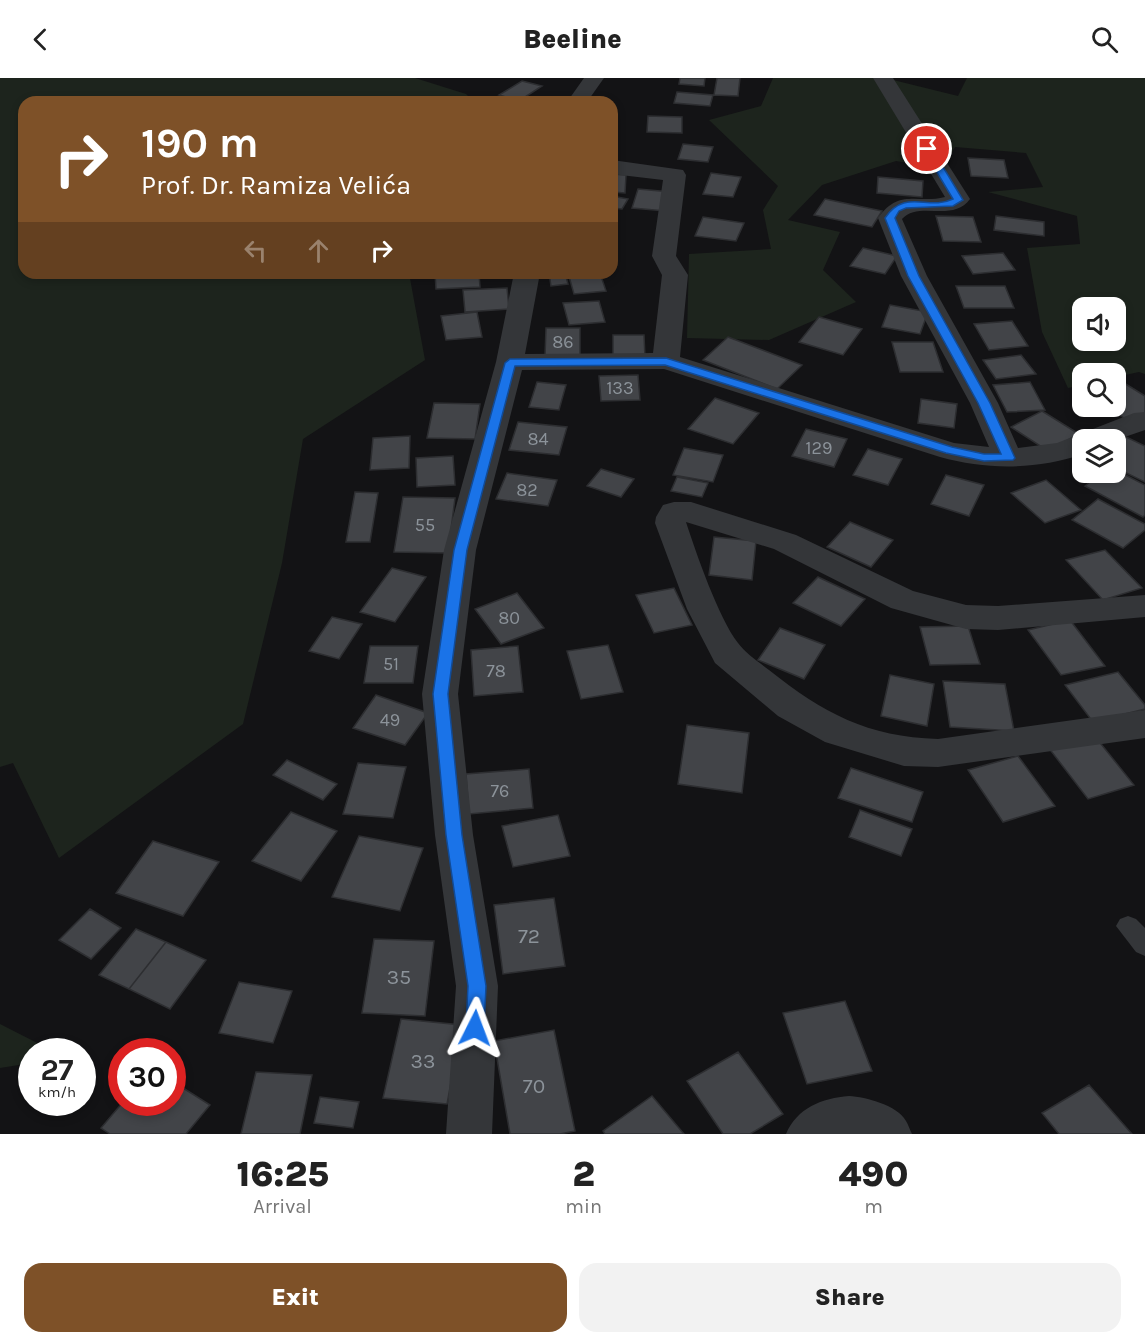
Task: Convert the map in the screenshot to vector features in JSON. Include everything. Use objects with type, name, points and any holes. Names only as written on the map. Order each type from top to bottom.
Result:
[{"type":"street","points":[[581,96],[594,78]]},
{"type":"street","points":[[883,78],[958,200],[943,205],[903,206],[896,209],[890,218],[914,276],[984,403],[1008,458]]},
{"type":"street","points":[[618,168],[675,175],[664,256],[675,275],[666,362]]},
{"type":"street","points":[[469,1134],[477,986],[454,835],[440,694],[460,550],[510,363],[526,279]]},
{"type":"street","points":[[510,363],[666,362],[950,451],[984,458],[1008,458],[1050,455],[1072,448]]},
{"type":"street","points":[[1118,429],[1134,422],[1145,421]]},
{"type":"street","points":[[1145,606],[998,618],[966,617],[903,600],[785,542],[691,512],[674,512],[670,517],[720,644],[727,654],[791,707],[838,732],[904,752],[938,753],[1145,724]]},
{"type":"street","points":[[809,1134],[822,1123],[860,1117],[877,1124],[889,1134]]},
{"type":"lane","points":[[1128,926],[1145,945]]},
{"type":"shaded area","points":[[0,78],[415,78],[466,94],[468,96],[18,96],[18,279],[410,279],[425,360],[303,439],[282,563],[243,724],[59,858],[13,763],[0,767]]},
{"type":"shaded area","points":[[773,78],[885,78],[958,96],[967,78],[1145,78],[1145,374],[1139,372],[1126,375],[1126,363],[1072,363],[1072,387],[1068,388],[1042,332],[1027,248],[1080,244],[1077,216],[988,192],[1043,187],[1026,153],[955,147],[943,169],[896,161],[822,185],[788,220],[840,232],[823,270],[856,302],[769,340],[687,338],[689,254],[771,249],[763,210],[778,186],[709,120],[761,106]]},
{"type":"shaded area","points":[[0,1024],[27,1038],[18,1038],[18,1065],[0,1068]]},
{"type":"building","points":[[680,78],[705,78],[704,86],[679,84]]},
{"type":"building","points":[[717,78],[740,78],[738,96],[714,95]]},
{"type":"building","points":[[522,81],[542,86],[527,96],[499,95]]},
{"type":"building","points":[[677,92],[713,95],[710,106],[674,103]]},
{"type":"building","points":[[648,116],[682,117],[682,133],[647,132]]},
{"type":"building","points":[[683,144],[713,147],[708,162],[678,159]]},
{"type":"building","points":[[968,158],[1004,160],[1008,178],[971,176]]},
{"type":"building","points":[[711,173],[741,177],[733,197],[703,194]]},
{"type":"building","points":[[618,174],[626,175],[625,193],[618,192]]},
{"type":"building","points":[[878,177],[923,181],[922,197],[877,193]]},
{"type":"building","points":[[638,189],[671,192],[666,211],[632,208]]},
{"type":"building","points":[[618,197],[628,199],[622,209],[618,209]]},
{"type":"building","points":[[825,199],[882,211],[872,227],[814,215]]},
{"type":"building","points":[[936,216],[973,217],[981,242],[943,241]]},
{"type":"building","points":[[996,216],[1044,222],[1044,236],[994,230]]},
{"type":"building","points":[[703,217],[744,223],[736,241],[695,236]]},
{"type":"building","points":[[863,248],[897,256],[885,274],[850,266]]},
{"type":"building","points":[[1003,253],[1015,270],[973,274],[962,256]]},
{"type":"building","points":[[435,279],[479,279],[480,287],[436,289]]},
{"type":"building","points":[[550,279],[567,279],[568,284],[551,286]]},
{"type":"building","points":[[570,279],[602,279],[606,291],[574,294]]},
{"type":"building","points":[[956,286],[1005,286],[1014,308],[964,308]]},
{"type":"building","points":[[507,288],[509,309],[465,312],[463,290]]},
{"type":"building","points":[[599,301],[605,322],[569,325],[563,303]]},
{"type":"building","points":[[890,305],[928,312],[920,334],[882,327]]},
{"type":"building","points":[[477,312],[482,337],[446,340],[441,316]]},
{"type":"building","points":[[819,317],[862,329],[843,355],[799,342]]},
{"type":"building","points":[[1012,321],[1028,346],[989,350],[974,324]]},
{"type":"building","points":[[546,328],[580,328],[580,356],[545,356]]},
{"type":"building","points":[[613,335],[644,335],[645,358],[613,358]]},
{"type":"building","points":[[728,337],[802,365],[777,389],[703,360]]},
{"type":"building","points":[[892,342],[933,342],[943,372],[900,372]]},
{"type":"building","points":[[1021,355],[1036,374],[996,379],[983,360]]},
{"type":"building","points":[[638,375],[640,400],[601,401],[599,376]]},
{"type":"building","points":[[537,382],[566,385],[559,410],[529,407]]},
{"type":"building","points":[[1030,382],[1045,410],[1007,412],[993,385]]},
{"type":"building","points":[[1126,384],[1145,396],[1145,413],[1128,421],[1122,417],[1126,417]]},
{"type":"building","points":[[715,398],[759,413],[733,444],[688,429]]},
{"type":"building","points":[[921,399],[957,404],[954,428],[918,423]]},
{"type":"building","points":[[434,403],[480,404],[475,439],[427,438]]},
{"type":"building","points":[[1042,411],[1072,430],[1072,438],[1048,451],[1011,427]]},
{"type":"building","points":[[518,422],[567,427],[559,455],[509,450]]},
{"type":"building","points":[[806,429],[847,439],[834,467],[792,456]]},
{"type":"building","points":[[410,436],[409,468],[370,470],[373,438]]},
{"type":"building","points":[[1126,437],[1145,446],[1145,482],[1126,473]]},
{"type":"building","points":[[684,448],[723,455],[713,482],[673,475]]},
{"type":"building","points":[[868,449],[902,459],[888,485],[853,475]]},
{"type":"building","points":[[453,456],[455,485],[417,487],[416,458]]},
{"type":"building","points":[[601,469],[634,479],[621,497],[587,486]]},
{"type":"building","points":[[507,473],[557,480],[548,506],[496,499]]},
{"type":"building","points":[[946,475],[984,485],[969,516],[931,504]]},
{"type":"building","points":[[1126,475],[1145,485],[1145,515],[1143,517],[1085,486],[1089,483],[1126,483]]},
{"type":"building","points":[[677,477],[708,483],[702,497],[671,491]]},
{"type":"building","points":[[1046,480],[1081,510],[1045,523],[1011,493]]},
{"type":"building","points":[[355,492],[378,493],[370,542],[346,542]]},
{"type":"building","points":[[403,497],[455,498],[448,553],[394,552]]},
{"type":"building","points":[[1098,499],[1145,524],[1145,530],[1123,548],[1072,520]]},
{"type":"building","points":[[850,522],[893,540],[871,567],[827,547]]},
{"type":"building","points":[[714,537],[756,541],[752,580],[709,575]]},
{"type":"building","points":[[1105,550],[1142,588],[1103,600],[1066,560]]},
{"type":"building","points":[[392,568],[426,577],[395,622],[360,612]]},
{"type":"building","points":[[818,577],[865,599],[841,626],[793,603]]},
{"type":"building","points":[[674,588],[692,625],[654,633],[636,595]]},
{"type":"building","points":[[517,593],[544,628],[501,644],[475,609]]},
{"type":"building","points":[[332,617],[362,624],[339,659],[309,651]]},
{"type":"building","points":[[1070,620],[1105,666],[1061,675],[1028,630]]},
{"type":"building","points":[[968,626],[980,664],[930,665],[920,627]]},
{"type":"building","points":[[780,628],[825,645],[804,679],[758,660]]},
{"type":"building","points":[[608,645],[623,692],[581,699],[567,651]]},
{"type":"building","points":[[370,646],[418,646],[413,683],[364,683]]},
{"type":"building","points":[[518,646],[523,692],[474,696],[471,650]]},
{"type":"building","points":[[1118,672],[1145,705],[1145,709],[1093,722],[1065,685]]},
{"type":"building","points":[[890,675],[934,684],[927,726],[881,716]]},
{"type":"building","points":[[943,681],[1005,684],[1014,731],[950,727]]},
{"type":"building","points":[[376,695],[428,713],[405,745],[353,728]]},
{"type":"building","points":[[687,725],[749,733],[742,793],[678,784]]},
{"type":"building","points":[[1093,734],[1134,785],[1088,799],[1048,747]]},
{"type":"building","points":[[1018,756],[1055,806],[1003,822],[968,770]]},
{"type":"building","points":[[287,760],[337,784],[323,800],[273,775]]},
{"type":"building","points":[[358,763],[406,767],[393,818],[343,814]]},
{"type":"building","points":[[851,768],[923,792],[912,822],[838,798]]},
{"type":"building","points":[[529,769],[533,808],[469,814],[466,774]]},
{"type":"building","points":[[860,810],[912,829],[901,856],[849,837]]},
{"type":"building","points":[[291,812],[337,831],[301,881],[252,861]]},
{"type":"building","points":[[558,815],[570,856],[513,867],[502,826]]},
{"type":"building","points":[[359,836],[423,848],[400,911],[332,897]]},
{"type":"building","points":[[153,841],[219,862],[183,916],[116,893]]},
{"type":"building","points":[[554,898],[565,966],[503,974],[494,905]]},
{"type":"building","points":[[90,909],[121,928],[91,959],[59,940]]},
{"type":"building","points":[[136,929],[166,942],[129,989],[99,975]]},
{"type":"building","points":[[374,939],[434,941],[425,1016],[362,1013]]},
{"type":"building","points":[[166,942],[206,960],[170,1009],[129,989]]},
{"type":"building","points":[[239,982],[292,991],[273,1043],[219,1033]]},
{"type":"building","points":[[845,1001],[872,1071],[807,1084],[783,1013]]},
{"type":"building","points":[[401,1019],[462,1025],[447,1104],[383,1098]]},
{"type":"building","points":[[554,1030],[575,1131],[560,1134],[510,1134],[494,1041]]},
{"type":"building","points":[[738,1052],[783,1114],[750,1134],[723,1134],[687,1081]]},
{"type":"building","points":[[256,1072],[312,1075],[300,1134],[241,1134]]},
{"type":"building","points":[[1089,1085],[1132,1134],[1059,1134],[1042,1113]]},
{"type":"building","points":[[186,1090],[210,1105],[186,1134],[110,1134],[101,1128],[111,1116],[186,1116]]},
{"type":"building","points":[[652,1096],[684,1134],[605,1134],[603,1131]]},
{"type":"building","points":[[320,1097],[359,1102],[353,1128],[314,1123]]},
{"type":"route","points":[[475,1028],[477,986],[454,835],[440,694],[460,550],[510,363],[666,362],[950,451],[984,458],[1008,458],[984,403],[914,276],[890,218],[896,209],[903,206],[943,205],[958,200],[927,149]]}]
